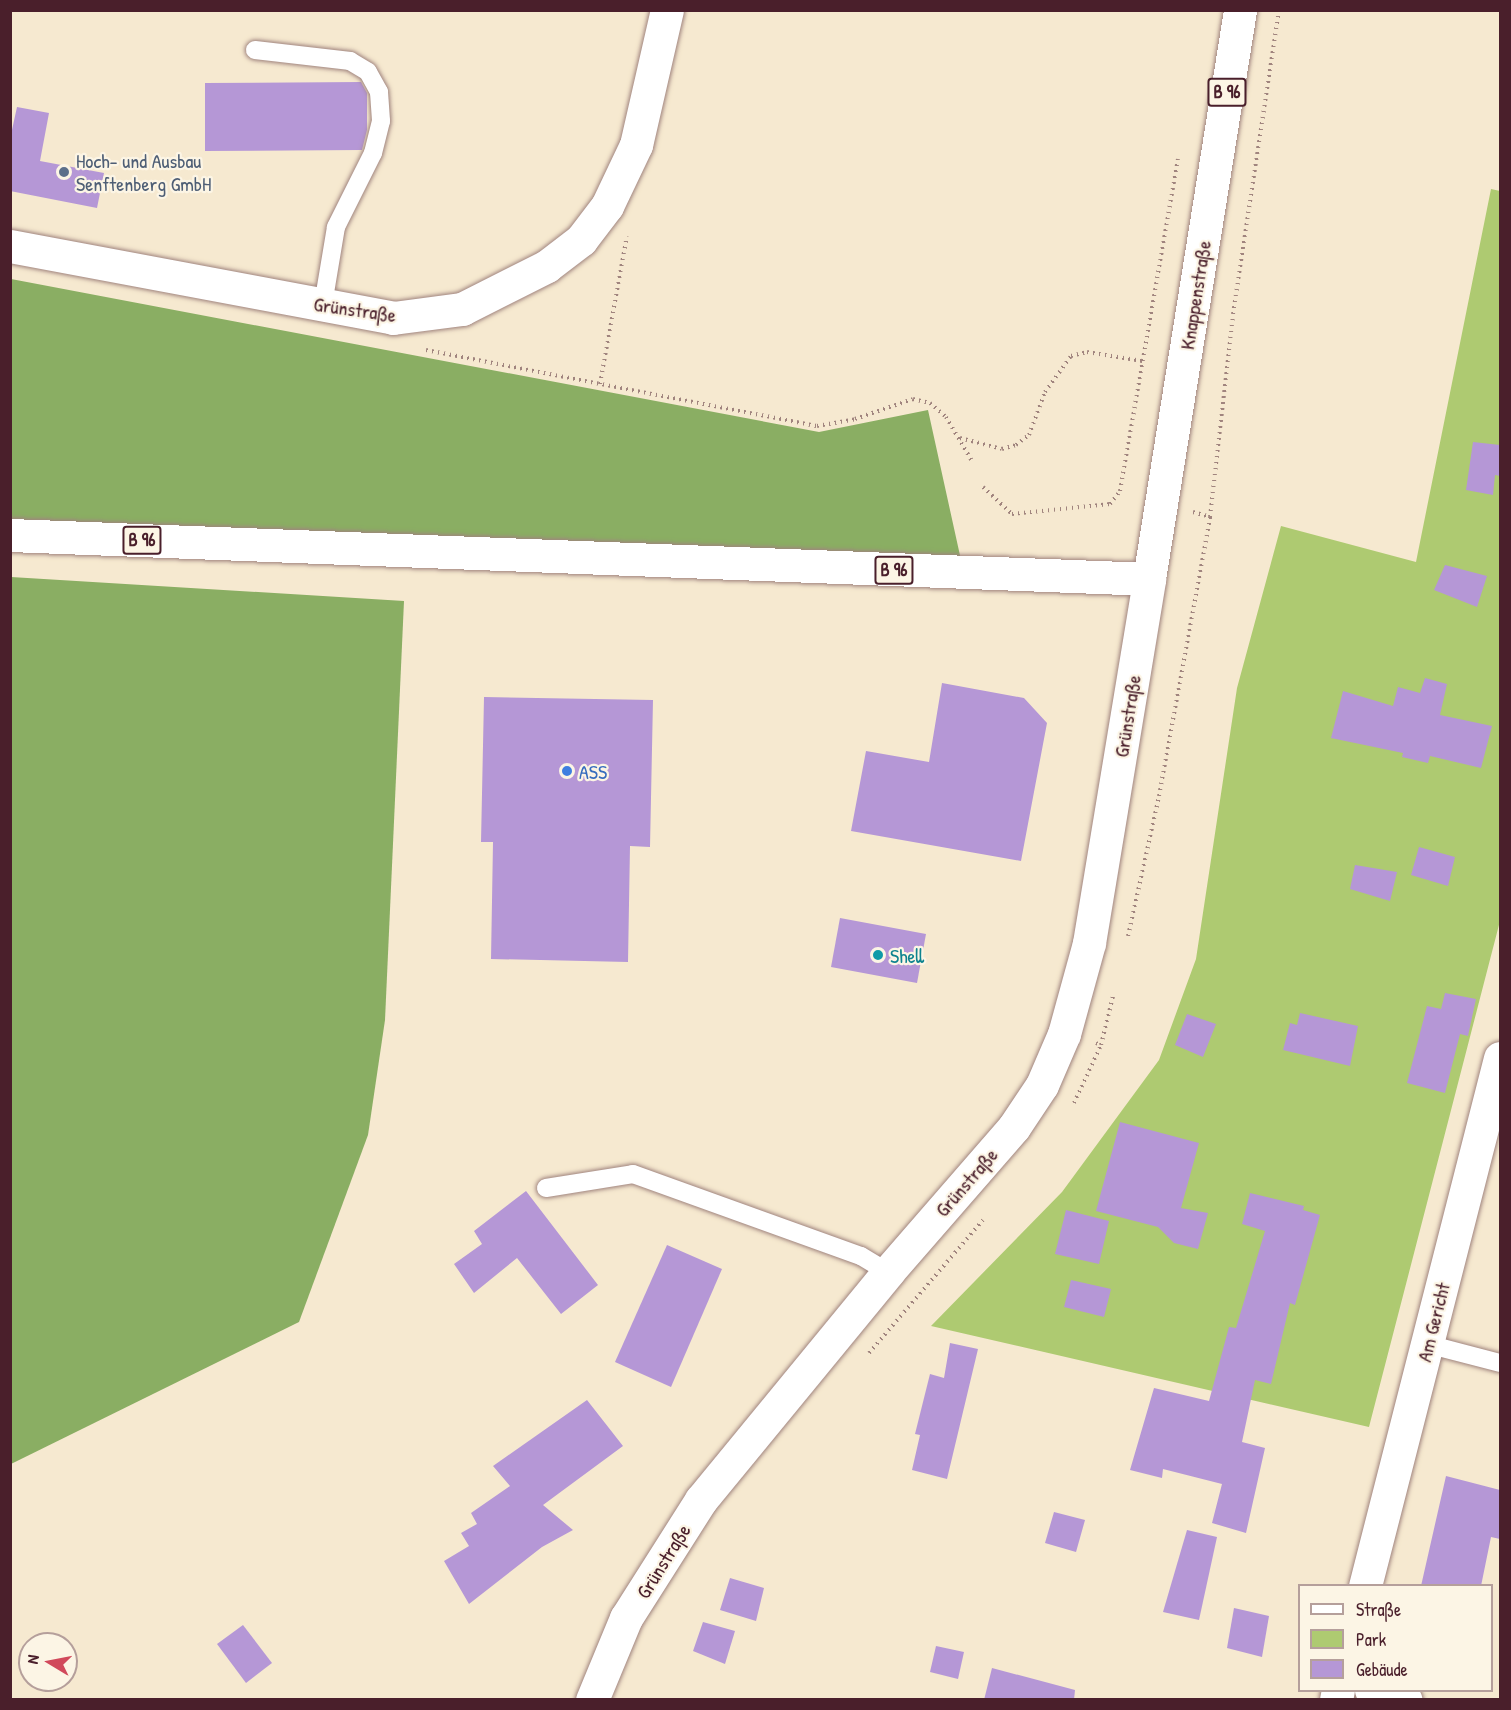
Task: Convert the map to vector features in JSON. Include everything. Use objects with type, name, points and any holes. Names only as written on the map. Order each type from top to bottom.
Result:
[{"type":"main road","name":"Grünstraße","points":[[10,246],[393,318],[462,309],[547,266],[581,240],[600,215],[622,178],[636,145],[667,10]]},
{"type":"main road","name":"Knappenstraße","points":[[1149,579],[1240,10]]},
{"type":"main road","name":"B 96","points":[[10,535],[1149,579]]},
{"type":"main road","name":"Grünstraße","points":[[592,1700],[626,1618],[701,1500],[888,1272],[1014,1127],[1042,1085],[1064,1034],[1089,943],[1149,579]]},
{"type":"main road","name":"Am Gericht","points":[[1366,1584],[1500,1058]]},
{"type":"main road","points":[[1378,1692],[1406,1700]]},
{"type":"lane","points":[[255,50],[350,61],[368,72],[379,92],[381,121],[373,153],[336,227],[323,305]]},
{"type":"lane","points":[[546,1188],[633,1174],[861,1256],[888,1272]]},
{"type":"lane","points":[[1427,1344],[1500,1364]]},
{"type":"path","points":[[1125,948],[1159,796],[1210,517],[1233,314],[1279,10]]},
{"type":"path","points":[[983,487],[1012,514],[1110,504],[1120,491],[1180,151]]},
{"type":"path","points":[[600,215],[630,238],[600,384]]},
{"type":"path","points":[[424,350],[817,426],[855,419],[912,399],[930,403],[946,417],[972,461]]},
{"type":"path","points":[[959,438],[1002,449],[1016,445],[1029,435],[1045,392],[1071,356],[1087,352],[1142,361]]},
{"type":"path","points":[[1071,1107],[1101,1045],[1114,991]]},
{"type":"path","points":[[1064,1034],[1101,1045]]},
{"type":"path","points":[[866,1358],[988,1213]]},
{"type":"green space","points":[[1491,189],[1500,191],[1500,921],[1369,1427],[931,1326],[1062,1192],[1159,1060],[1196,959],[1237,688],[1281,526],[1416,562]]},
{"type":"green space","points":[[11,279],[819,432],[928,410],[961,560],[11,524]]},
{"type":"green space","points":[[11,577],[404,601],[385,1020],[368,1135],[299,1322],[11,1464]]},
{"type":"building","points":[[361,82],[367,93],[367,130],[362,150],[205,151],[205,83]]},
{"type":"building","points":[[17,107],[49,113],[40,161],[104,173],[97,208],[10,191],[10,139]]},
{"type":"building","points":[[1473,442],[1500,445],[1500,476],[1495,475],[1493,495],[1466,490]]},
{"type":"building","points":[[1445,565],[1487,576],[1477,607],[1434,590]]},
{"type":"building","points":[[1425,678],[1447,684],[1440,715],[1492,726],[1481,768],[1430,756],[1428,763],[1402,757],[1403,753],[1331,738],[1343,691],[1393,706],[1398,687],[1420,693]]},
{"type":"building","points":[[942,683],[1024,698],[1047,723],[1021,861],[851,831],[866,751],[929,762]]},
{"type":"building","name":"ASS","points":[[484,697],[653,700],[650,847],[630,846],[628,962],[491,959],[493,842],[481,842]]},
{"type":"building","points":[[1419,847],[1455,857],[1448,886],[1411,875]]},
{"type":"building","points":[[1355,865],[1397,872],[1390,901],[1350,889]]},
{"type":"building","name":"Shell","points":[[840,918],[926,934],[917,983],[831,967]]},
{"type":"building","points":[[1445,993],[1476,999],[1468,1036],[1460,1034],[1445,1093],[1407,1083],[1427,1006],[1441,1009]]},
{"type":"building","points":[[1300,1013],[1358,1026],[1350,1066],[1283,1050],[1290,1023],[1297,1025]]},
{"type":"building","points":[[1187,1014],[1216,1024],[1203,1057],[1175,1045]]},
{"type":"building","points":[[1120,1122],[1199,1143],[1181,1208],[1208,1213],[1198,1249],[1174,1243],[1158,1227],[1096,1211]]},
{"type":"building","points":[[526,1191],[598,1285],[561,1314],[517,1258],[474,1293],[454,1264],[482,1244],[474,1231]]},
{"type":"building","points":[[1250,1193],[1304,1206],[1303,1210],[1320,1215],[1295,1305],[1290,1303],[1271,1384],[1255,1380],[1242,1442],[1265,1448],[1246,1533],[1212,1523],[1222,1484],[1163,1469],[1162,1478],[1130,1470],[1154,1388],[1209,1401],[1229,1327],[1236,1328],[1265,1231],[1242,1224]]},
{"type":"building","points":[[1066,1210],[1109,1221],[1099,1264],[1055,1254]]},
{"type":"building","points":[[667,1245],[722,1269],[671,1387],[615,1362]]},
{"type":"building","points":[[1071,1280],[1111,1289],[1104,1317],[1064,1307]]},
{"type":"building","points":[[950,1343],[978,1349],[947,1479],[912,1470],[920,1435],[915,1434],[930,1374],[944,1378]]},
{"type":"building","points":[[587,1400],[623,1446],[543,1505],[573,1530],[542,1547],[469,1604],[444,1561],[469,1546],[461,1533],[477,1524],[471,1513],[510,1486],[493,1466]]},
{"type":"building","points":[[1446,1476],[1500,1490],[1500,1539],[1491,1537],[1481,1584],[1421,1584]]},
{"type":"building","points":[[1054,1512],[1085,1520],[1076,1552],[1045,1543]]},
{"type":"building","points":[[1187,1530],[1217,1537],[1199,1620],[1163,1612]]},
{"type":"building","points":[[730,1578],[764,1588],[756,1621],[720,1610]]},
{"type":"building","points":[[1234,1608],[1269,1616],[1262,1657],[1227,1648]]},
{"type":"building","points":[[703,1622],[735,1631],[725,1664],[693,1651]]},
{"type":"building","points":[[243,1625],[272,1663],[246,1683],[217,1644]]},
{"type":"building","points":[[936,1646],[964,1652],[958,1679],[930,1672]]},
{"type":"building","points":[[992,1668],[1075,1690],[1074,1700],[984,1700]]},
{"type":"place","name":"Hoch- und Ausbau Senftenberg GmbH","points":[[64,172]]},
{"type":"place","name":"ASS","points":[[567,771]]},
{"type":"place","name":"Shell","points":[[878,955]]}]
